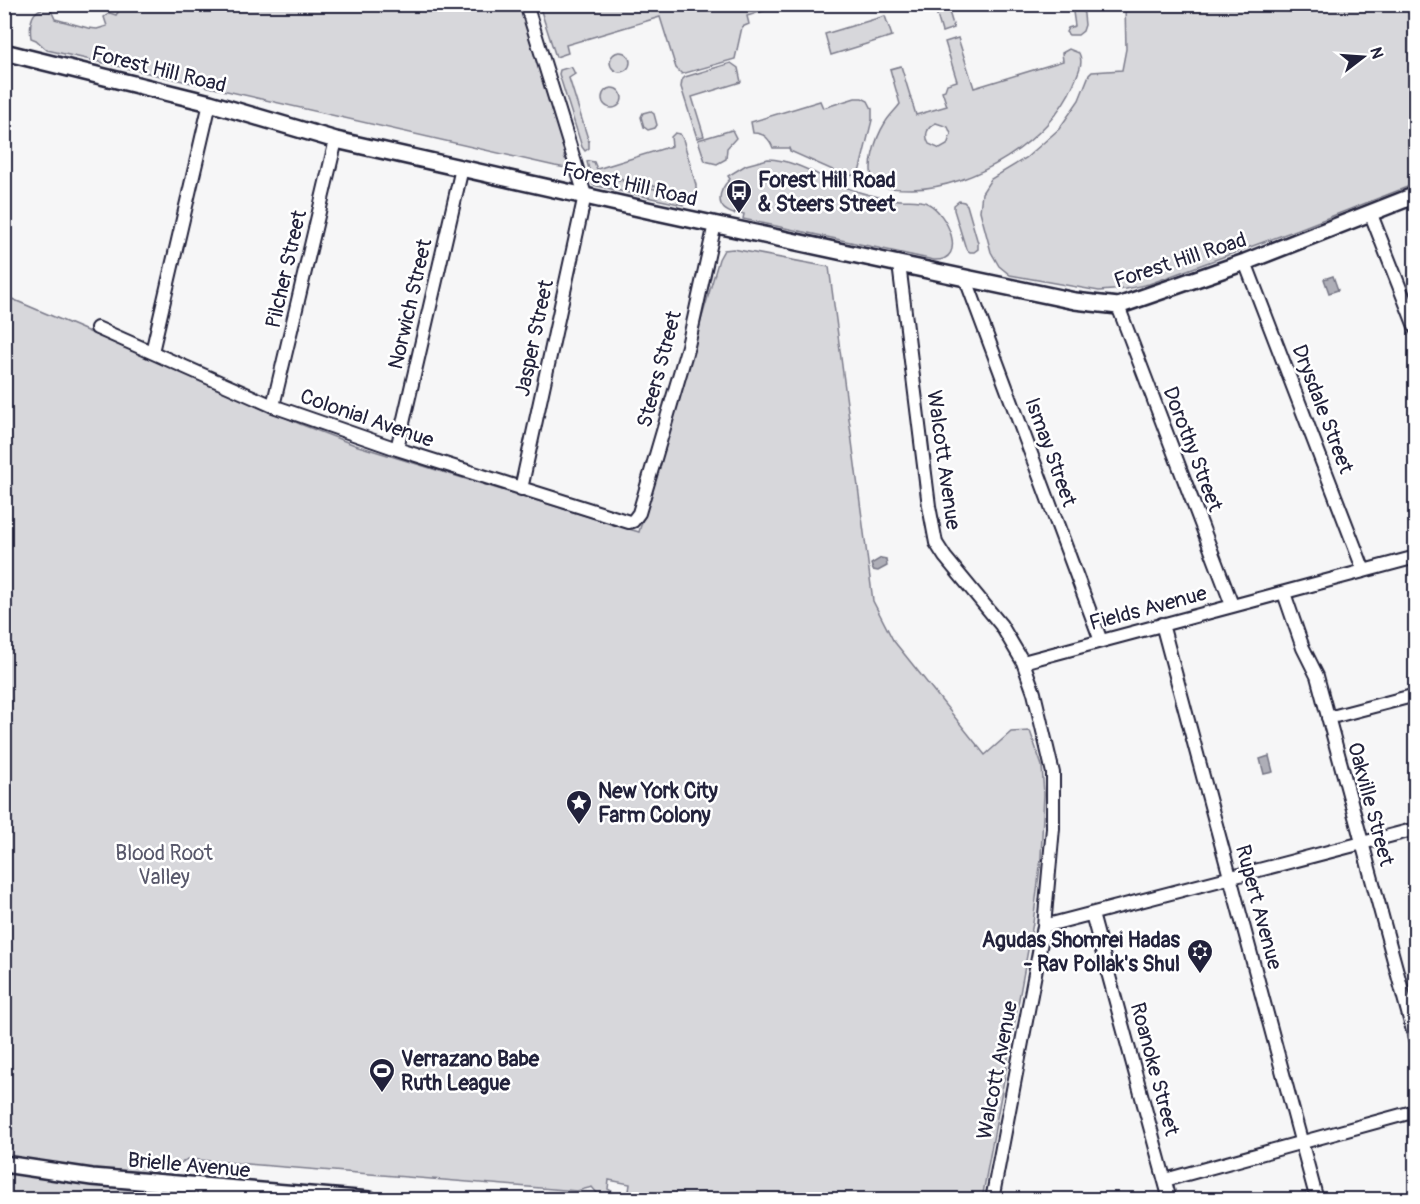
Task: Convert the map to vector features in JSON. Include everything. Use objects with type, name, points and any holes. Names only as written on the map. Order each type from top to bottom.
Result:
[{"type":"street","points":[[526,4],[585,195]]},
{"type":"street","name":"Forest Hill Road","points":[[4,52],[210,103],[336,140],[899,264],[1075,301],[1118,306],[1245,262],[1416,195]]},
{"type":"street","points":[[152,352],[210,103]]},
{"type":"street","name":"Pilcher Street","points":[[273,406],[336,140]]},
{"type":"street","name":"Norwich Street","points":[[396,449],[462,168]]},
{"type":"street","name":"Jasper Street","points":[[521,489],[585,195]]},
{"type":"street","points":[[1370,212],[1416,329]]},
{"type":"street","name":"Steers Street","points":[[633,521],[639,513],[687,346],[715,224]]},
{"type":"street","name":"Drysdale Street","points":[[1245,262],[1364,571]]},
{"type":"street","name":"Walcott Avenue","points":[[899,264],[929,507],[936,543],[955,571],[1001,626],[1023,662],[1034,693],[1053,773],[1053,828],[1044,926],[992,1200]]},
{"type":"street","name":"Ismay Street","points":[[965,277],[1101,641]]},
{"type":"street","name":"Dorothy Street","points":[[1118,306],[1232,605]]},
{"type":"street","name":"Colonial Avenue","points":[[97,328],[273,406],[396,449],[624,522],[633,521]]},
{"type":"street","name":"Fields Avenue","points":[[1023,662],[1416,557]]},
{"type":"street","name":"Oakville Street","points":[[1284,592],[1303,648],[1317,676],[1416,1042]]},
{"type":"street","name":"Rupert Avenue","points":[[1162,624],[1317,1200]]},
{"type":"street","points":[[1328,718],[1416,695]]},
{"type":"street","points":[[1044,926],[1416,829]]},
{"type":"street","name":"Roanoke Street","points":[[1092,914],[1170,1200]]},
{"type":"street","points":[[1165,1180],[1416,1111]]},
{"type":"street","name":"Brielle Avenue","points":[[4,1164],[92,1178],[370,1200]]},
{"type":"green space","points":[[117,4],[521,5],[567,155],[564,156],[568,160],[568,166],[566,168],[555,166],[47,50],[31,38],[30,27],[33,17],[35,13],[44,8],[50,8],[55,19],[97,29],[107,26],[104,17],[110,13],[116,15],[121,8]]},
{"type":"green space","points":[[539,4],[783,5],[747,16],[749,24],[742,27],[735,59],[682,74],[676,68],[660,17],[566,45],[568,53],[556,57]]},
{"type":"green space","points":[[934,5],[947,5],[954,28],[942,32]]},
{"type":"green space","points":[[1072,5],[1083,5],[1085,25],[1083,31],[1078,35],[1069,35],[1066,32],[1068,28],[1075,26]]},
{"type":"green space","points":[[1125,5],[1415,5],[1415,184],[1149,284],[1099,291],[1010,275],[999,266],[991,252],[980,211],[982,193],[991,179],[1026,158],[1059,129],[1079,100],[1092,72],[1122,70],[1126,49]]},
{"type":"green space","points":[[885,16],[892,36],[831,55],[825,34]]},
{"type":"green space","points":[[958,38],[974,88],[1063,61],[1062,53],[1069,49],[1079,53],[1081,64],[1063,104],[1028,142],[1007,157],[960,180],[935,187],[898,189],[875,184],[872,178],[871,162],[875,144],[885,123],[900,104],[890,69],[901,66],[916,115],[947,106],[942,91],[945,90],[947,84],[957,81],[945,42]],"holes":[[[936,123],[948,127],[951,134],[947,145],[940,149],[929,144],[927,132],[930,127]]]},
{"type":"green space","points":[[620,52],[627,55],[630,62],[627,69],[620,72],[613,69],[610,62],[613,55]]},
{"type":"green space","points":[[731,63],[738,68],[741,82],[692,97],[704,136],[697,138],[681,87],[682,80],[685,77]]},
{"type":"green space","points":[[570,67],[575,74],[569,78],[589,142],[589,148],[585,151],[559,74],[560,70]]},
{"type":"green space","points":[[612,88],[619,91],[622,98],[619,105],[612,108],[605,105],[602,98],[605,91]]},
{"type":"green space","points":[[855,98],[868,101],[872,109],[872,120],[860,169],[855,175],[846,176],[790,151],[789,148],[773,148],[766,137],[753,133],[751,122],[820,101],[823,108]]},
{"type":"green space","points":[[650,111],[654,114],[657,125],[648,130],[644,127],[641,117],[643,113]]},
{"type":"green space","points":[[732,130],[736,138],[727,148],[726,159],[717,164],[705,161],[698,140]]},
{"type":"green space","points":[[675,133],[680,134],[683,139],[696,185],[696,196],[590,173],[587,162],[589,161],[594,162],[597,169],[672,146],[671,137]]},
{"type":"green space","points":[[768,159],[791,163],[864,193],[890,199],[927,203],[934,208],[947,225],[951,235],[950,253],[945,258],[934,260],[743,219],[744,214],[735,212],[734,214],[723,208],[720,199],[730,179],[728,176],[746,165]]},
{"type":"green space","points":[[590,175],[615,179],[693,200],[683,205],[593,185]]},
{"type":"green space","points":[[959,201],[967,205],[978,243],[978,249],[974,252],[966,249],[954,210],[954,205]]},
{"type":"green space","name":"Blood Root Valley","points":[[733,249],[829,267],[873,601],[893,640],[985,755],[1011,732],[1030,731],[1042,766],[1044,794],[1041,858],[1033,923],[982,1199],[603,1200],[592,1187],[577,1191],[187,1159],[180,1164],[155,1172],[120,1174],[5,1158],[5,296],[300,424],[355,445],[639,532],[719,259],[724,250]],"holes":[[[609,1180],[630,1184],[628,1198],[613,1195],[613,1192],[608,1189]]]},
{"type":"green space","points":[[5,1173],[151,1191],[154,1194],[154,1200],[5,1200]]},
{"type":"green space","points":[[170,1194],[258,1199],[168,1199]]},
{"type":"shaded area","points":[[1333,276],[1338,290],[1329,293],[1324,279]]},
{"type":"shaded area","points":[[881,558],[886,559],[887,566],[878,571],[873,570],[871,564]]},
{"type":"shaded area","points":[[1269,756],[1273,772],[1264,774],[1260,759]]},
{"type":"place","name":"Forest Hill Road & Steers Street","points":[[739,215]]},
{"type":"place","name":"New York City Farm Colony","points":[[579,826]]},
{"type":"place","name":"Agudas Shomrei Hadas - Rav Pollak's Shul","points":[[1200,975]]},
{"type":"place","name":"Verrazano Babe Ruth League","points":[[382,1094]]}]
